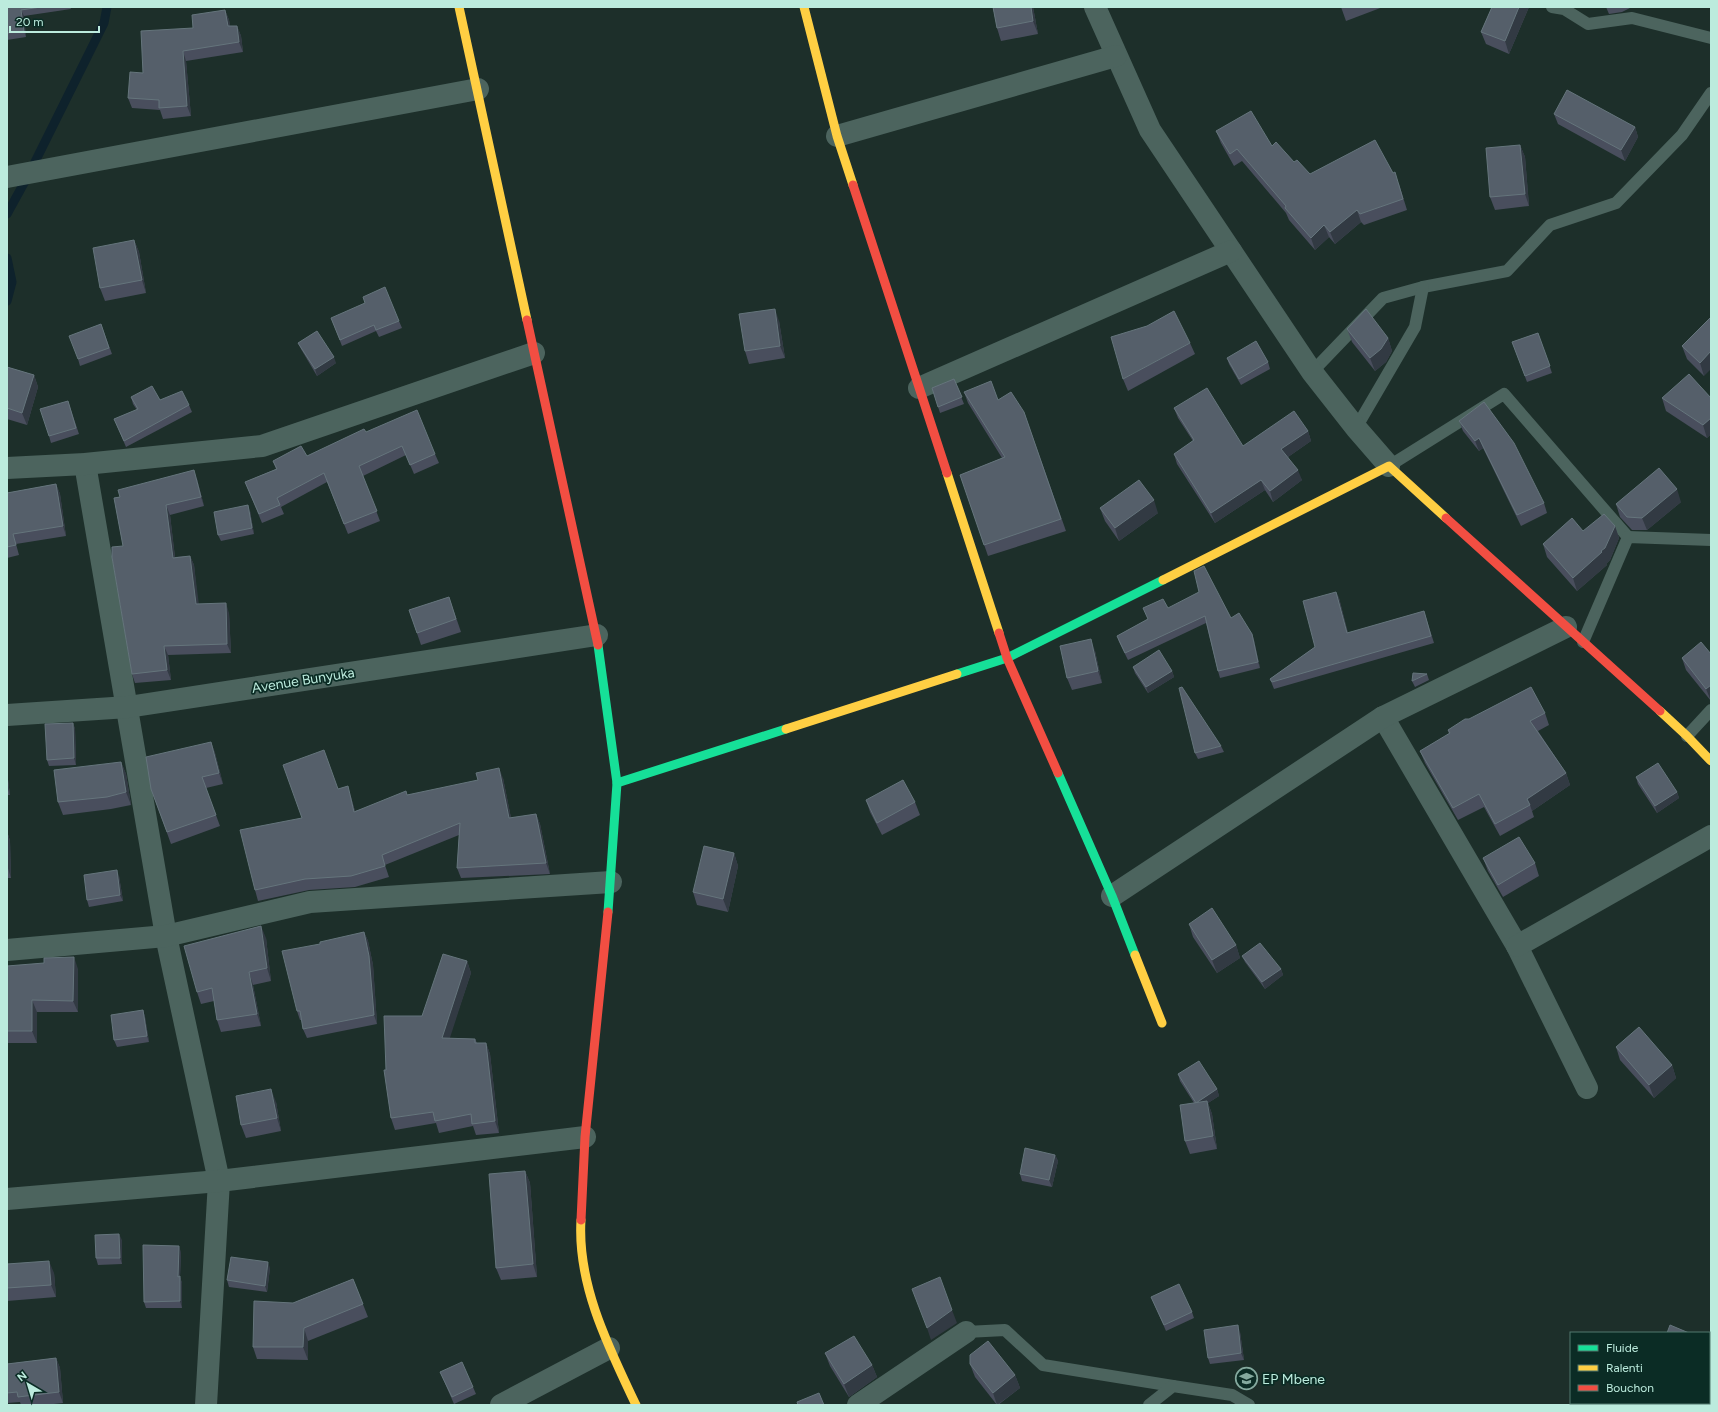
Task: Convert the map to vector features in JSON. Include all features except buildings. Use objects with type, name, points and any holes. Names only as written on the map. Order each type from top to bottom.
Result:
[{"type":"main road","points":[[460,7],[534,353],[597,635],[617,783],[611,882],[585,1137],[580,1234],[589,1291],[609,1348],[636,1405]]},
{"type":"main road","points":[[804,7],[837,136],[1007,658],[1112,896],[1162,1023]]},
{"type":"main road","points":[[617,783],[1007,658],[1389,466],[1687,736],[1711,761]]},
{"type":"street","points":[[1095,7],[1150,130],[1312,372],[1356,428],[1389,466]]},
{"type":"street","points":[[837,136],[1116,56]]},
{"type":"street","points":[[7,177],[478,89]]},
{"type":"street","points":[[919,388],[1230,251]]},
{"type":"street","points":[[7,468],[85,464],[262,446],[534,353]]},
{"type":"street","points":[[85,464],[128,707],[166,936],[219,1181],[206,1405]]},
{"type":"street","points":[[1112,896],[1383,717],[1566,627]]},
{"type":"street","name":"Avenue Bunyuka","points":[[7,715],[128,707],[597,635]]},
{"type":"street","points":[[1383,717],[1517,946],[1587,1088]]},
{"type":"street","points":[[1517,946],[1711,836]]},
{"type":"street","points":[[7,950],[166,936],[310,902],[611,882]]},
{"type":"street","points":[[7,1199],[219,1181],[585,1137]]},
{"type":"street","points":[[858,1405],[966,1332]]},
{"type":"street","points":[[501,1405],[609,1348]]},
{"type":"lane","points":[[1552,7],[1564,9],[1588,24],[1632,18],[1711,38]]},
{"type":"lane","points":[[1312,372],[1383,298],[1423,287],[1507,271],[1550,225],[1616,203],[1682,135],[1711,93]]},
{"type":"lane","points":[[1356,428],[1415,327],[1423,287]]},
{"type":"lane","points":[[1389,466],[1504,394],[1628,537],[1711,540]]},
{"type":"lane","points":[[1583,642],[1628,537]]},
{"type":"lane","points":[[1687,736],[1711,710]]},
{"type":"lane","points":[[966,1332],[1006,1330],[1043,1365],[1232,1395],[1249,1405]]},
{"type":"lane","points":[[1149,1405],[1173,1386]]},
{"type":"waterway","points":[[7,214],[29,174],[104,23],[107,7]]},
{"type":"waterway","points":[[7,258],[12,282],[7,301]]},
{"type":"traffic: fast","points":[[957,674],[1007,658],[1163,580]]},
{"type":"traffic: fast","points":[[598,645],[617,783],[608,912]]},
{"type":"traffic: fast","points":[[617,783],[786,729]]},
{"type":"traffic: fast","points":[[1058,773],[1112,896],[1135,955]]},
{"type":"traffic: slow","points":[[459,7],[527,320]]},
{"type":"traffic: slow","points":[[804,7],[837,136],[853,185]]},
{"type":"traffic: slow","points":[[1163,580],[1389,466],[1446,518]]},
{"type":"traffic: slow","points":[[947,473],[999,633]]},
{"type":"traffic: slow","points":[[786,729],[957,674]]},
{"type":"traffic: slow","points":[[1660,711],[1711,761]]},
{"type":"traffic: slow","points":[[1135,955],[1162,1023]]},
{"type":"traffic: slow","points":[[581,1220],[581,1244],[584,1268],[597,1316],[615,1361],[636,1405]]},
{"type":"traffic: jam","points":[[853,185],[947,473]]},
{"type":"traffic: jam","points":[[527,320],[598,645]]},
{"type":"traffic: jam","points":[[1446,518],[1660,711]]},
{"type":"traffic: jam","points":[[999,633],[1007,658],[1058,773]]},
{"type":"traffic: jam","points":[[581,1220],[585,1137],[608,912]]},
{"type":"place","name":"EP Mbene","points":[[1247,1379]]}]
